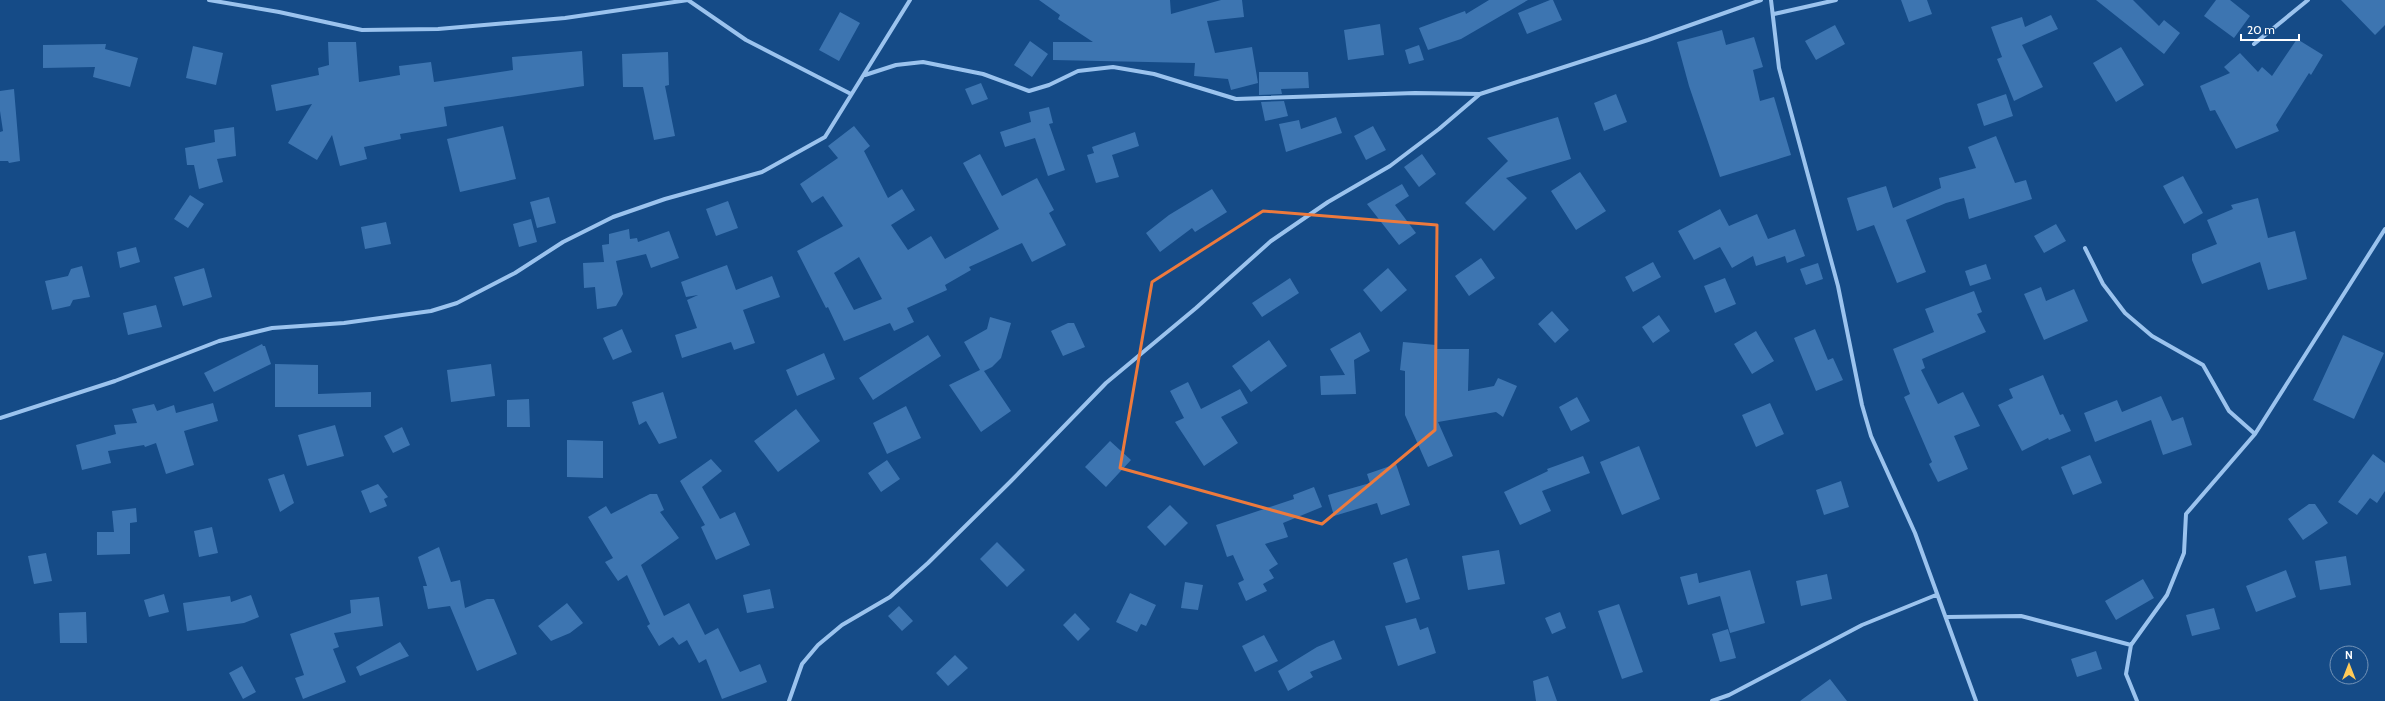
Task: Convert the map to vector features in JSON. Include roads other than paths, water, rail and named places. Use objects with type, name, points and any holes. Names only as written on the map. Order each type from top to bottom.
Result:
[{"type":"street","points":[[209,0],[279,12],[362,30],[438,29],[550,19],[688,0],[746,40],[851,94]]},
{"type":"street","points":[[0,418],[115,380],[219,341],[272,328],[344,323],[431,311],[457,304],[515,273],[563,242],[614,217],[665,199],[762,172],[824,137],[910,0]]},
{"type":"street","points":[[864,75],[896,65],[923,62],[983,74],[1028,91],[1050,86],[1078,71],[1113,68],[1154,74],[1236,99],[1480,94],[1648,40],[1761,0]]},
{"type":"street","points":[[1771,0],[1774,14],[1779,68],[1838,286],[1862,405],[1872,436],[1915,533],[1936,595],[1947,618],[1976,701]]},
{"type":"street","points":[[1774,14],[1836,0]]},
{"type":"street","points":[[2254,44],[2308,0]]},
{"type":"street","points":[[789,701],[802,664],[818,645],[842,626],[890,597],[928,563],[1017,476],[1106,383],[1196,308],[1271,241],[1328,202],[1390,166],[1439,130],[1480,94]]},
{"type":"street","points":[[2137,701],[2126,674],[2131,645],[2167,595],[2184,553],[2186,514],[2255,434],[2385,229]]},
{"type":"street","points":[[2086,248],[2102,284],[2125,313],[2152,336],[2203,365],[2228,411],[2255,434]]},
{"type":"street","points":[[1712,701],[1729,696],[1862,625],[1936,595]]},
{"type":"street","points":[[1947,618],[2021,616],[2131,645]]}]
